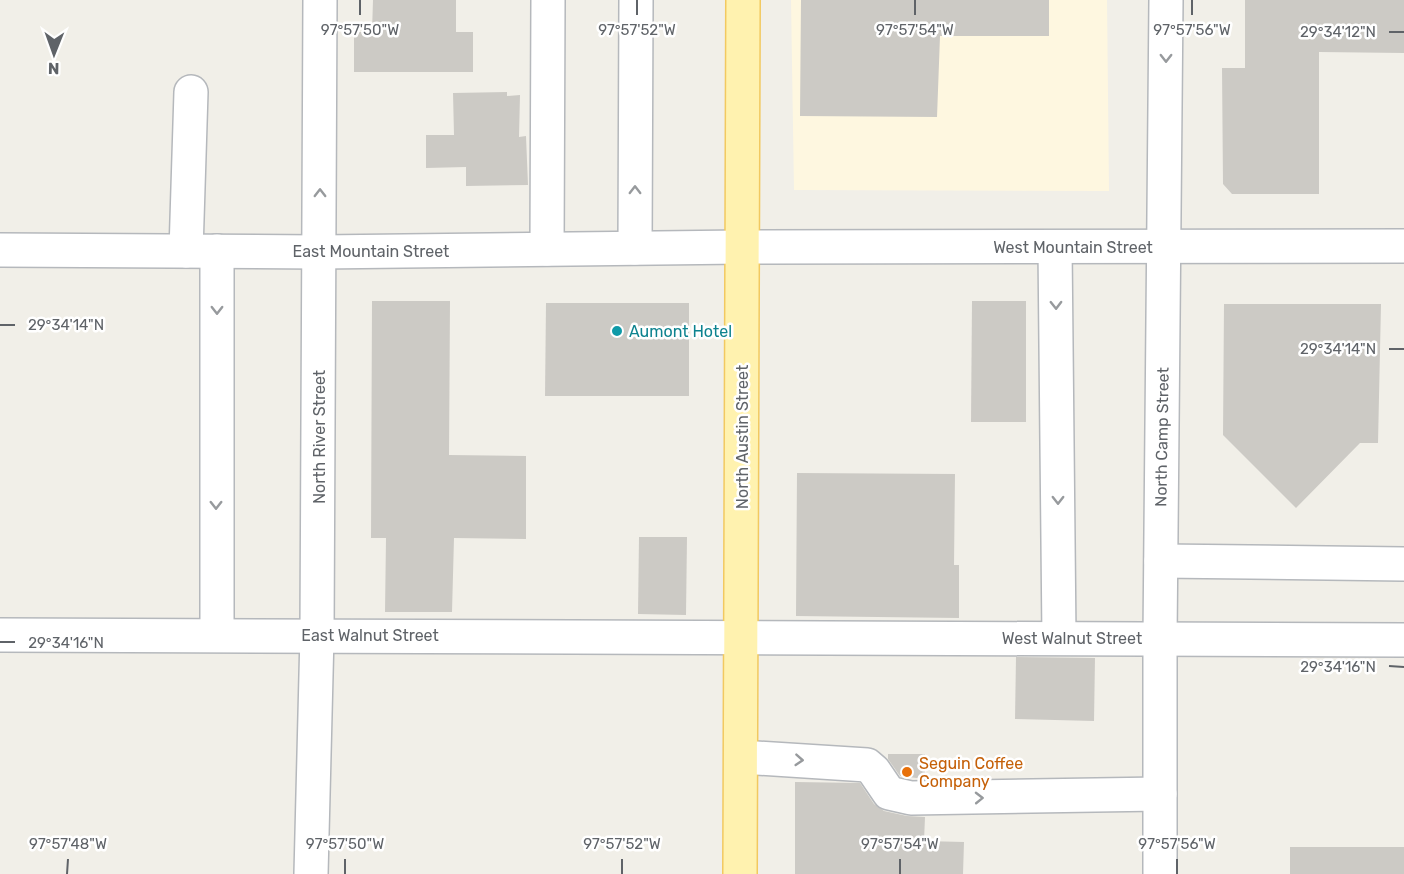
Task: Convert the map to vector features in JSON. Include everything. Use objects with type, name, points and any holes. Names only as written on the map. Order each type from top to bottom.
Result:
[{"type":"main road","name":"North Austin Street","points":[[740,874],[743,0]]},
{"type":"street","name":"North River Street","points":[[311,874],[317,635],[320,0]]},
{"type":"street","points":[[548,0],[548,249]]},
{"type":"street","points":[[635,248],[636,0]]},
{"type":"street","name":"North Camp Street","points":[[1160,874],[1166,0]]},
{"type":"street","points":[[191,92],[201,251],[217,635]]},
{"type":"street","name":"West Mountain Street","points":[[742,247],[1404,246]]},
{"type":"street","name":"East Mountain Street","points":[[0,250],[320,252],[742,247]]},
{"type":"street","points":[[1055,247],[1059,638]]},
{"type":"street","points":[[1161,561],[1404,564]]},
{"type":"street","name":"East Walnut Street","points":[[0,634],[741,638]]},
{"type":"street","name":"West Walnut Street","points":[[741,638],[1404,640]]},
{"type":"street","points":[[741,757],[867,765],[889,793],[911,798],[1160,794]]},
{"type":"shaded area","points":[[791,0],[1107,0],[1109,191],[794,190]]},
{"type":"building","points":[[373,0],[456,0],[456,32],[473,32],[473,72],[354,72],[354,32],[372,32]]},
{"type":"building","points":[[801,0],[1049,0],[1049,36],[940,36],[937,117],[800,116]]},
{"type":"building","points":[[1245,0],[1404,0],[1404,53],[1319,52],[1319,194],[1232,194],[1223,184],[1222,68],[1245,68]]},
{"type":"building","points":[[507,92],[507,96],[520,95],[519,137],[526,136],[528,185],[466,186],[466,167],[426,168],[426,135],[454,135],[453,93]]},
{"type":"building","points":[[372,301],[450,301],[449,455],[526,456],[526,539],[454,538],[452,612],[385,612],[386,538],[371,538]]},
{"type":"building","points":[[972,301],[1026,301],[1026,422],[971,422]]},
{"type":"building","points":[[546,303],[689,303],[689,396],[545,396]]},
{"type":"building","points":[[1224,304],[1381,304],[1378,443],[1360,443],[1296,508],[1223,435]]},
{"type":"building","points":[[797,473],[955,474],[954,565],[959,565],[959,618],[796,616]]},
{"type":"building","points":[[639,537],[687,537],[686,615],[638,614]]},
{"type":"building","points":[[1016,657],[1095,658],[1094,721],[1015,719]]},
{"type":"building","points":[[888,754],[925,754],[925,779],[900,776],[888,759]]},
{"type":"building","points":[[795,782],[860,783],[874,804],[884,811],[925,817],[924,841],[964,842],[963,874],[795,874]]},
{"type":"building","points":[[1290,847],[1404,847],[1404,874],[1290,874]]},
{"type":"place","name":"Aumont Hotel","points":[[617,331]]},
{"type":"place","name":"Seguin Coffee Company","points":[[907,772]]}]
